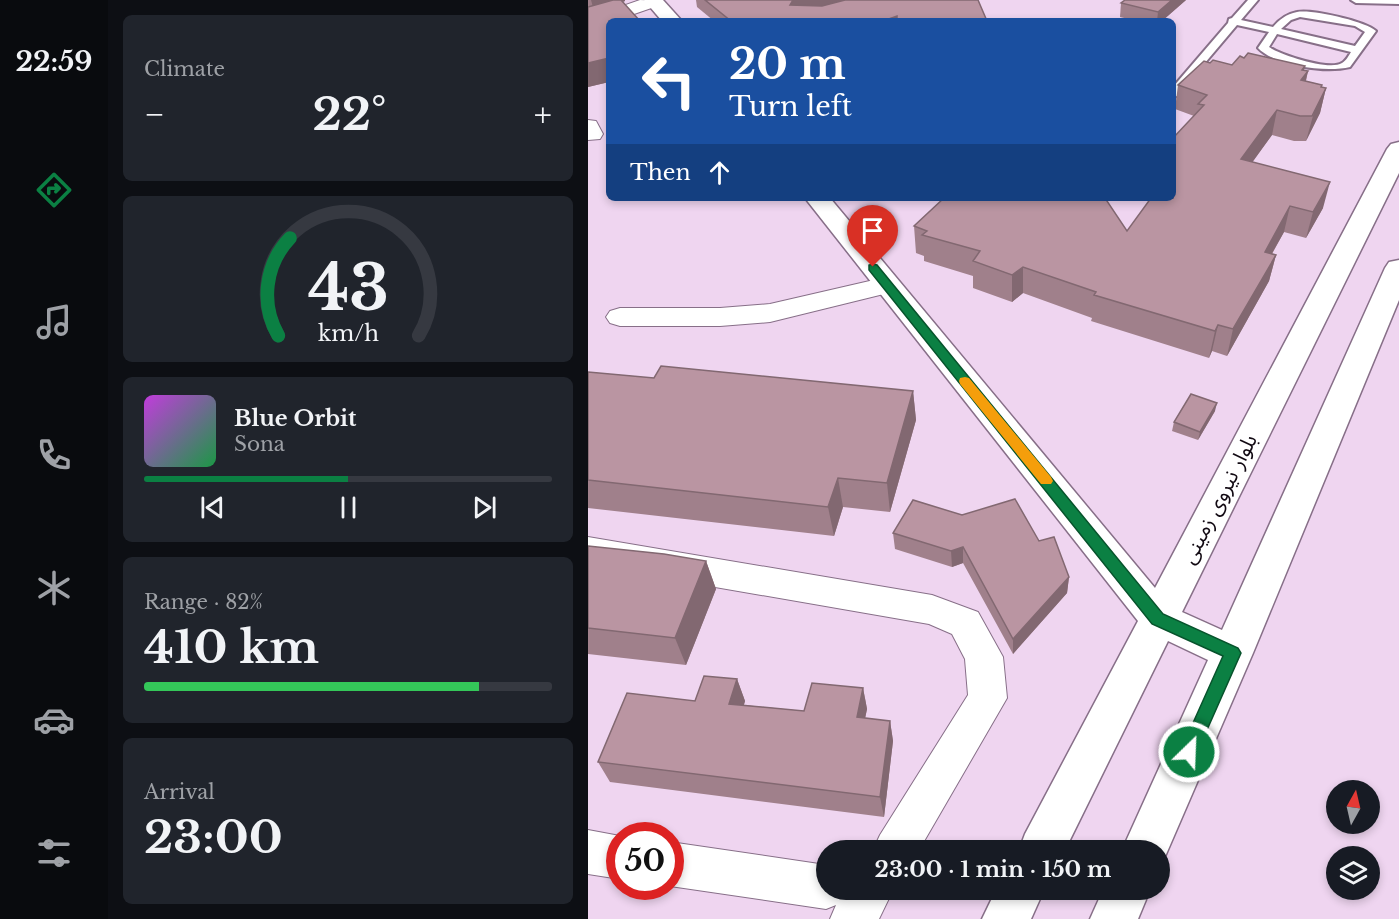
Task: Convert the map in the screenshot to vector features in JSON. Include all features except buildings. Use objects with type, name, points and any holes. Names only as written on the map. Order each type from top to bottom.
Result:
[{"type":"main road","points":[[654,1],[669,18]]},
{"type":"main road","name":"بلوار نیروی زمینی","points":[[1046,840],[1399,149]]},
{"type":"main road","points":[[819,201],[1158,619],[1233,653]]},
{"type":"main road","points":[[1149,840],[1399,268]]},
{"type":"main road","points":[[1006,919],[1016,900]]},
{"type":"main road","points":[[1114,919],[1123,900]]},
{"type":"street","points":[[588,24],[654,1]]},
{"type":"street","points":[[620,317],[693,318],[755,315],[887,285]]},
{"type":"street","points":[[588,551],[932,610],[966,623],[984,657],[988,698],[901,840]]},
{"type":"street","points":[[588,852],[606,855]]},
{"type":"street","points":[[684,866],[816,886]]},
{"type":"lane","points":[[1176,90],[1232,21],[1253,0]]},
{"type":"lane","points":[[1356,0],[1399,2]]},
{"type":"lane","points":[[1300,14],[1358,24],[1371,31],[1346,65],[1330,68],[1265,51],[1263,48],[1274,31],[1291,15],[1300,14]]},
{"type":"lane","points":[[1232,21],[1358,50]]},
{"type":"slow traffic","points":[[965,381],[1046,481]]},
{"type":"route","points":[[873,267],[1158,619],[1233,653],[1189,752]]}]
